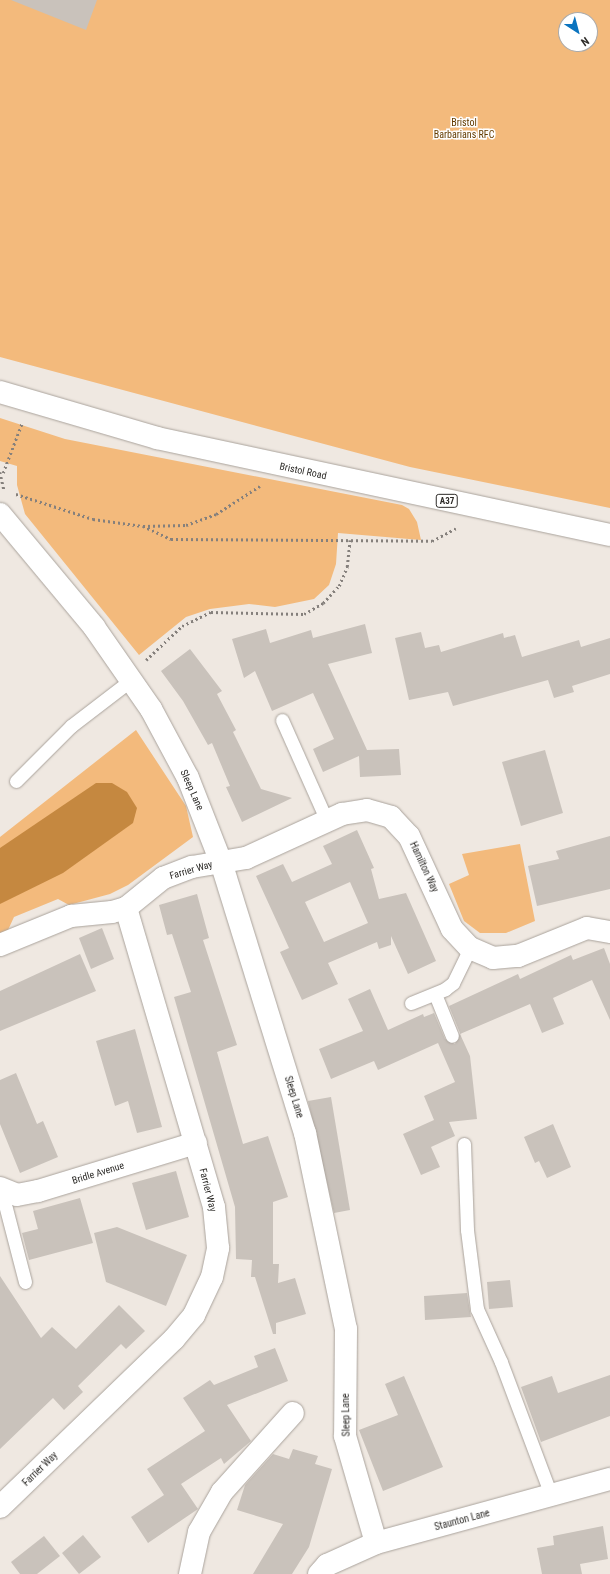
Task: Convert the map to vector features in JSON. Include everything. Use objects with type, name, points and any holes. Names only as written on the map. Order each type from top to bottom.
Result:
[{"type":"main road","name":"Bristol Road","points":[[0,392],[157,438],[284,467],[610,535]]},
{"type":"main road","name":"Sleep Lane","points":[[0,514],[94,627],[151,709],[188,778],[222,862],[305,1133],[346,1329],[345,1436],[376,1543]]},
{"type":"main road","name":"Hamilton Way","points":[[222,862],[246,858],[342,814],[367,810],[391,817],[409,836],[452,929],[470,948],[493,958],[518,956],[587,928],[610,932]]},
{"type":"main road","name":"Farrier Way","points":[[0,1508],[158,1355],[194,1315],[212,1277],[218,1248],[214,1207],[126,908],[163,878],[222,862]]},
{"type":"main road","points":[[0,945],[71,916],[112,912],[126,908]]},
{"type":"main road","name":"Bridle Avenue","points":[[1,1188],[17,1195],[38,1191],[196,1143]]},
{"type":"main road","points":[[190,1574],[199,1532],[222,1492],[293,1413]]},
{"type":"main road","name":"Staunton Lane","points":[[319,1574],[327,1565],[376,1543],[610,1479]]},
{"type":"lane","points":[[16,781],[71,726],[129,677]]},
{"type":"lane","points":[[282,720],[328,821]]},
{"type":"lane","points":[[411,1003],[435,994],[453,982],[470,948]]},
{"type":"lane","points":[[435,994],[452,1036]]},
{"type":"lane","points":[[464,1144],[467,1230],[477,1309],[501,1362],[551,1495]]},
{"type":"lane","points":[[1,1188],[25,1282]]},
{"type":"path","points":[[3,473],[31,402]]},
{"type":"path","points":[[0,488],[93,519],[143,526],[186,524],[216,514],[241,500],[284,467]]},
{"type":"path","points":[[143,526],[171,540],[432,541],[490,509]]},
{"type":"path","points":[[129,677],[182,626],[210,612],[304,614],[323,603],[339,586],[347,567],[350,540]]},
{"type":"green space","name":"Bristol Barbarians RFC","points":[[0,0],[610,0],[610,508],[410,467],[0,357]]},
{"type":"green space","points":[[0,418],[65,439],[402,505],[409,509],[417,522],[421,540],[338,533],[336,564],[329,585],[314,599],[275,607],[249,604],[210,609],[186,617],[139,655],[25,514],[17,485],[17,466],[0,461]]},
{"type":"green space","points":[[136,730],[186,806],[193,837],[128,885],[110,894],[69,905],[58,899],[14,917],[8,930],[0,934],[0,837]]},
{"type":"green space","points":[[520,844],[535,921],[506,933],[480,933],[464,921],[449,884],[469,875],[462,854]]},
{"type":"shaded area","points":[[96,783],[112,783],[127,792],[137,808],[133,823],[63,873],[0,904],[0,848]]},
{"type":"building","points":[[11,0],[97,0],[86,30]]},
{"type":"building","points":[[365,624],[372,653],[328,664],[367,750],[399,749],[401,775],[360,777],[359,756],[323,772],[313,749],[334,739],[313,693],[272,711],[255,671],[244,678],[232,639],[266,629],[270,643],[311,630],[313,638]]},
{"type":"building","points":[[421,632],[425,648],[439,645],[441,652],[503,633],[504,638],[515,635],[522,657],[579,640],[581,647],[610,638],[610,674],[572,686],[574,692],[554,698],[548,680],[453,706],[448,692],[409,700],[395,638]]},
{"type":"building","points":[[190,649],[222,691],[217,694],[236,730],[233,732],[261,789],[292,798],[242,822],[226,787],[230,786],[212,743],[208,745],[183,701],[161,671]]},
{"type":"building","points":[[545,750],[563,813],[521,826],[502,762]]},
{"type":"building","points":[[357,830],[374,868],[371,869],[379,899],[406,893],[436,961],[408,974],[391,936],[391,945],[379,949],[377,942],[328,963],[338,984],[302,1000],[280,952],[289,948],[256,876],[283,864],[292,882],[332,864],[323,846]],"holes":[[[350,882],[368,923],[324,942],[305,902]]]},
{"type":"building","points":[[610,836],[610,889],[537,906],[528,866],[559,859],[556,851]]},
{"type":"building","points":[[197,894],[209,938],[203,940],[237,1045],[217,1052],[243,1144],[268,1136],[288,1197],[273,1202],[273,1264],[279,1264],[278,1283],[295,1278],[306,1314],[276,1323],[276,1334],[273,1334],[255,1277],[251,1277],[252,1260],[236,1259],[235,1207],[174,997],[191,992],[172,934],[167,935],[159,905]]},
{"type":"building","points":[[102,928],[114,959],[91,969],[79,938]]},
{"type":"building","points":[[604,948],[610,964],[610,1020],[592,980],[553,998],[564,1024],[542,1033],[530,1004],[460,1034],[470,1056],[477,1119],[449,1122],[455,1136],[431,1147],[440,1167],[421,1175],[403,1134],[434,1120],[424,1096],[455,1082],[438,1043],[378,1070],[374,1061],[331,1079],[319,1049],[363,1031],[348,999],[370,989],[388,1030],[423,1014],[424,1017],[434,1013],[445,1039],[455,1044],[460,1033],[449,1006],[518,974],[520,979],[571,955],[573,960]]},
{"type":"building","points":[[80,954],[96,991],[0,1031],[0,991]]},
{"type":"building","points":[[135,1029],[162,1127],[137,1133],[128,1101],[115,1106],[96,1041]]},
{"type":"building","points":[[16,1073],[37,1124],[43,1121],[58,1157],[20,1173],[0,1124],[0,1080]]},
{"type":"building","points":[[331,1097],[350,1210],[334,1213],[308,1101]]},
{"type":"building","points":[[553,1124],[571,1167],[547,1178],[539,1161],[535,1163],[524,1137]]},
{"type":"building","points":[[176,1171],[189,1217],[146,1230],[132,1183]]},
{"type":"building","points":[[80,1198],[93,1243],[29,1260],[22,1233],[38,1229],[33,1211]]},
{"type":"building","points":[[117,1227],[187,1255],[166,1306],[106,1282],[94,1233]]},
{"type":"building","points":[[0,1276],[41,1338],[52,1327],[76,1349],[119,1305],[145,1331],[126,1349],[121,1344],[78,1386],[83,1392],[64,1410],[53,1398],[0,1449]]},
{"type":"building","points":[[510,1280],[513,1307],[489,1309],[487,1282]]},
{"type":"building","points":[[467,1293],[471,1317],[425,1320],[424,1296]]},
{"type":"building","points":[[275,1348],[288,1381],[227,1405],[251,1441],[224,1464],[221,1458],[181,1484],[198,1509],[148,1543],[131,1517],[164,1495],[147,1469],[205,1431],[183,1398],[210,1380],[214,1385],[258,1367],[254,1356]]},
{"type":"building","points":[[610,1375],[610,1416],[541,1442],[521,1387],[552,1376],[558,1393]]},
{"type":"building","points":[[404,1376],[443,1467],[383,1491],[359,1430],[398,1415],[385,1384]]},
{"type":"building","points":[[293,1449],[318,1456],[315,1464],[332,1469],[309,1547],[292,1574],[253,1574],[283,1524],[237,1510],[245,1485],[273,1454],[289,1459]]},
{"type":"building","points":[[603,1526],[608,1559],[580,1564],[582,1574],[542,1574],[537,1548],[554,1545],[553,1536]]},
{"type":"building","points":[[83,1535],[101,1557],[79,1574],[62,1553]]},
{"type":"building","points":[[44,1536],[60,1556],[37,1574],[20,1574],[11,1562]]}]
